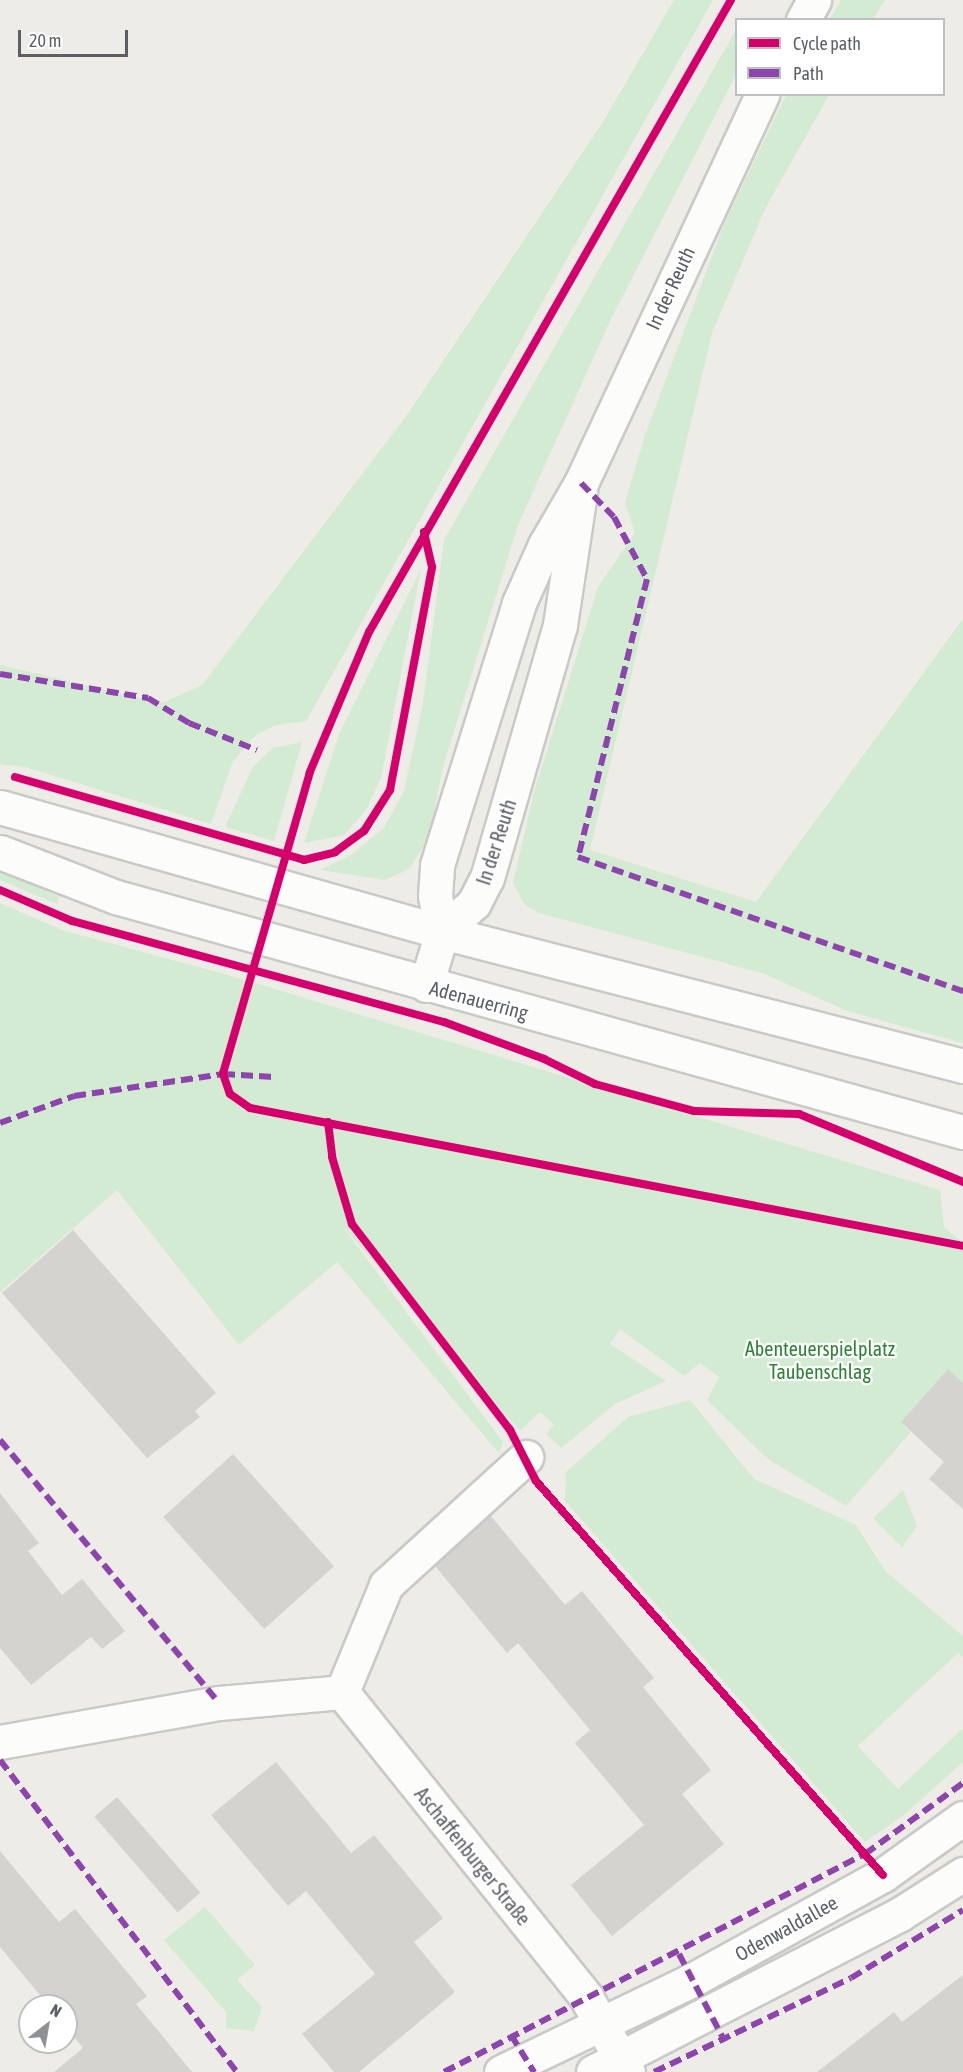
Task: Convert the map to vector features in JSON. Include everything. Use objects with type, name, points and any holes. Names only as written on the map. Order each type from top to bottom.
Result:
[{"type":"street","points":[[804,18],[814,0]]},
{"type":"street","name":"In der Reuth","points":[[442,932],[435,896],[441,853],[519,603],[545,545],[581,483],[761,96]]},
{"type":"street","name":"In der Reuth","points":[[442,932],[474,903],[487,878],[560,625],[575,549],[581,483]]},
{"type":"street","points":[[0,807],[442,932],[963,1066]]},
{"type":"street","name":"Adenauerring","points":[[0,852],[116,897],[426,985],[963,1132]]},
{"type":"street","points":[[426,985],[442,932]]},
{"type":"street","points":[[0,1742],[219,1703],[342,1692],[386,1585],[526,1457]]},
{"type":"street","name":"Aschaffenburger Straße","points":[[342,1692],[586,1997],[600,2022]]},
{"type":"street","name":"Odenwaldallee","points":[[501,2072],[600,2022],[692,1980],[882,1875],[963,1818]]},
{"type":"street","name":"Odenwaldallee","points":[[600,2022],[613,2067],[900,1914],[963,1874]]},
{"type":"green space","points":[[674,0],[713,0],[306,721],[276,725],[256,735],[233,761],[211,824],[25,767],[0,764],[0,665],[162,703],[202,685],[407,415],[603,122]]},
{"type":"green space","points":[[841,0],[885,0],[874,18],[831,18]]},
{"type":"green space","points":[[735,32],[735,77],[610,321],[518,525],[442,770],[430,836],[409,869],[385,880],[320,870],[351,855],[384,828],[404,791],[423,703],[444,540]]},
{"type":"green space","points":[[786,96],[828,96],[765,209],[712,333],[590,850],[756,902],[963,619],[963,1043],[847,1011],[762,973],[539,913],[525,905],[513,883],[534,792],[598,587],[635,533],[625,503],[645,435],[724,224]]},
{"type":"green space","points":[[421,569],[381,778],[366,810],[344,835],[304,843],[339,734]]},
{"type":"green space","points":[[302,742],[274,841],[225,827],[253,767],[273,748]]},
{"type":"green space","points":[[0,870],[59,897],[57,904],[0,880]]},
{"type":"green space","name":"Abenteuerspielplatz Taubenschlag","points":[[0,903],[62,930],[235,977],[940,1190],[944,1227],[963,1243],[963,1383],[948,1370],[901,1422],[911,1432],[846,1506],[768,1459],[707,1400],[719,1377],[700,1363],[684,1376],[620,1329],[610,1344],[666,1381],[615,1404],[561,1448],[546,1434],[554,1425],[540,1412],[520,1431],[340,1223],[503,1442],[499,1453],[337,1262],[239,1345],[117,1190],[0,1292]]},
{"type":"green space","points":[[690,1400],[754,1479],[856,1525],[885,1571],[963,1636],[963,1657],[958,1653],[858,1746],[898,1789],[963,1728],[963,1762],[904,1815],[865,1842],[565,1501],[566,1472],[628,1417]]},
{"type":"green space","points":[[903,1490],[917,1526],[902,1547],[873,1518]]},
{"type":"green space","points":[[205,1907],[255,1965],[237,1980],[262,2007],[254,2031],[226,2028],[226,2012],[164,1940]]},
{"type":"building","points":[[73,1230],[216,1393],[195,1411],[200,1417],[147,1458],[2,1293]]},
{"type":"building","points":[[948,1369],[963,1383],[963,1509],[929,1479],[944,1462],[901,1422]]},
{"type":"building","points":[[233,1454],[334,1566],[264,1629],[163,1517]]},
{"type":"building","points":[[0,1493],[39,1543],[28,1551],[62,1595],[82,1579],[125,1631],[102,1649],[91,1637],[31,1685],[0,1648]]},
{"type":"building","points":[[490,1515],[565,1605],[582,1591],[654,1678],[643,1687],[711,1770],[682,1794],[724,1844],[612,1936],[571,1885],[644,1825],[575,1743],[590,1730],[518,1643],[507,1653],[435,1566]]},
{"type":"building","points":[[276,1762],[351,1853],[374,1835],[443,1918],[414,1942],[455,1992],[359,2072],[334,2072],[302,2034],[375,1974],[306,1891],[288,1906],[211,1815]]},
{"type":"building","points":[[117,1797],[200,1893],[178,1913],[94,1817]]},
{"type":"building","points":[[0,1851],[59,1922],[75,1909],[147,1996],[136,2004],[192,2072],[54,2072],[83,2048],[78,2042],[78,1994],[39,1994],[0,1947]]},
{"type":"building","points":[[963,1975],[963,2072],[817,2072],[894,2012],[902,2022]]},
{"type":"marked path","points":[[581,483],[614,517],[647,579],[578,857],[963,991]]},
{"type":"marked path","points":[[0,674],[148,698],[189,723],[257,750]]},
{"type":"marked path","points":[[0,1123],[74,1096],[223,1074],[274,1077]]},
{"type":"marked path","points":[[0,1440],[219,1703]]},
{"type":"marked path","points":[[0,1760],[237,2072]]},
{"type":"marked path","points":[[444,2072],[865,1854],[963,1783]]},
{"type":"marked path","points":[[654,2072],[851,1978],[963,1910]]},
{"type":"marked path","points":[[679,1954],[725,2042]]},
{"type":"marked path","points":[[511,2035],[534,2072]]},
{"type":"cycle path","points":[[731,0],[369,632],[310,772],[223,1074],[230,1094],[250,1108],[963,1246]]},
{"type":"cycle path","points":[[15,777],[304,860],[335,852],[364,831],[390,790],[432,567],[424,532]]},
{"type":"cycle path","points":[[0,890],[72,921],[444,1022],[544,1059],[595,1084],[694,1111],[799,1114],[963,1182]]},
{"type":"cycle path","points":[[328,1122],[332,1157],[352,1224],[510,1430],[536,1481],[883,1875]]}]
